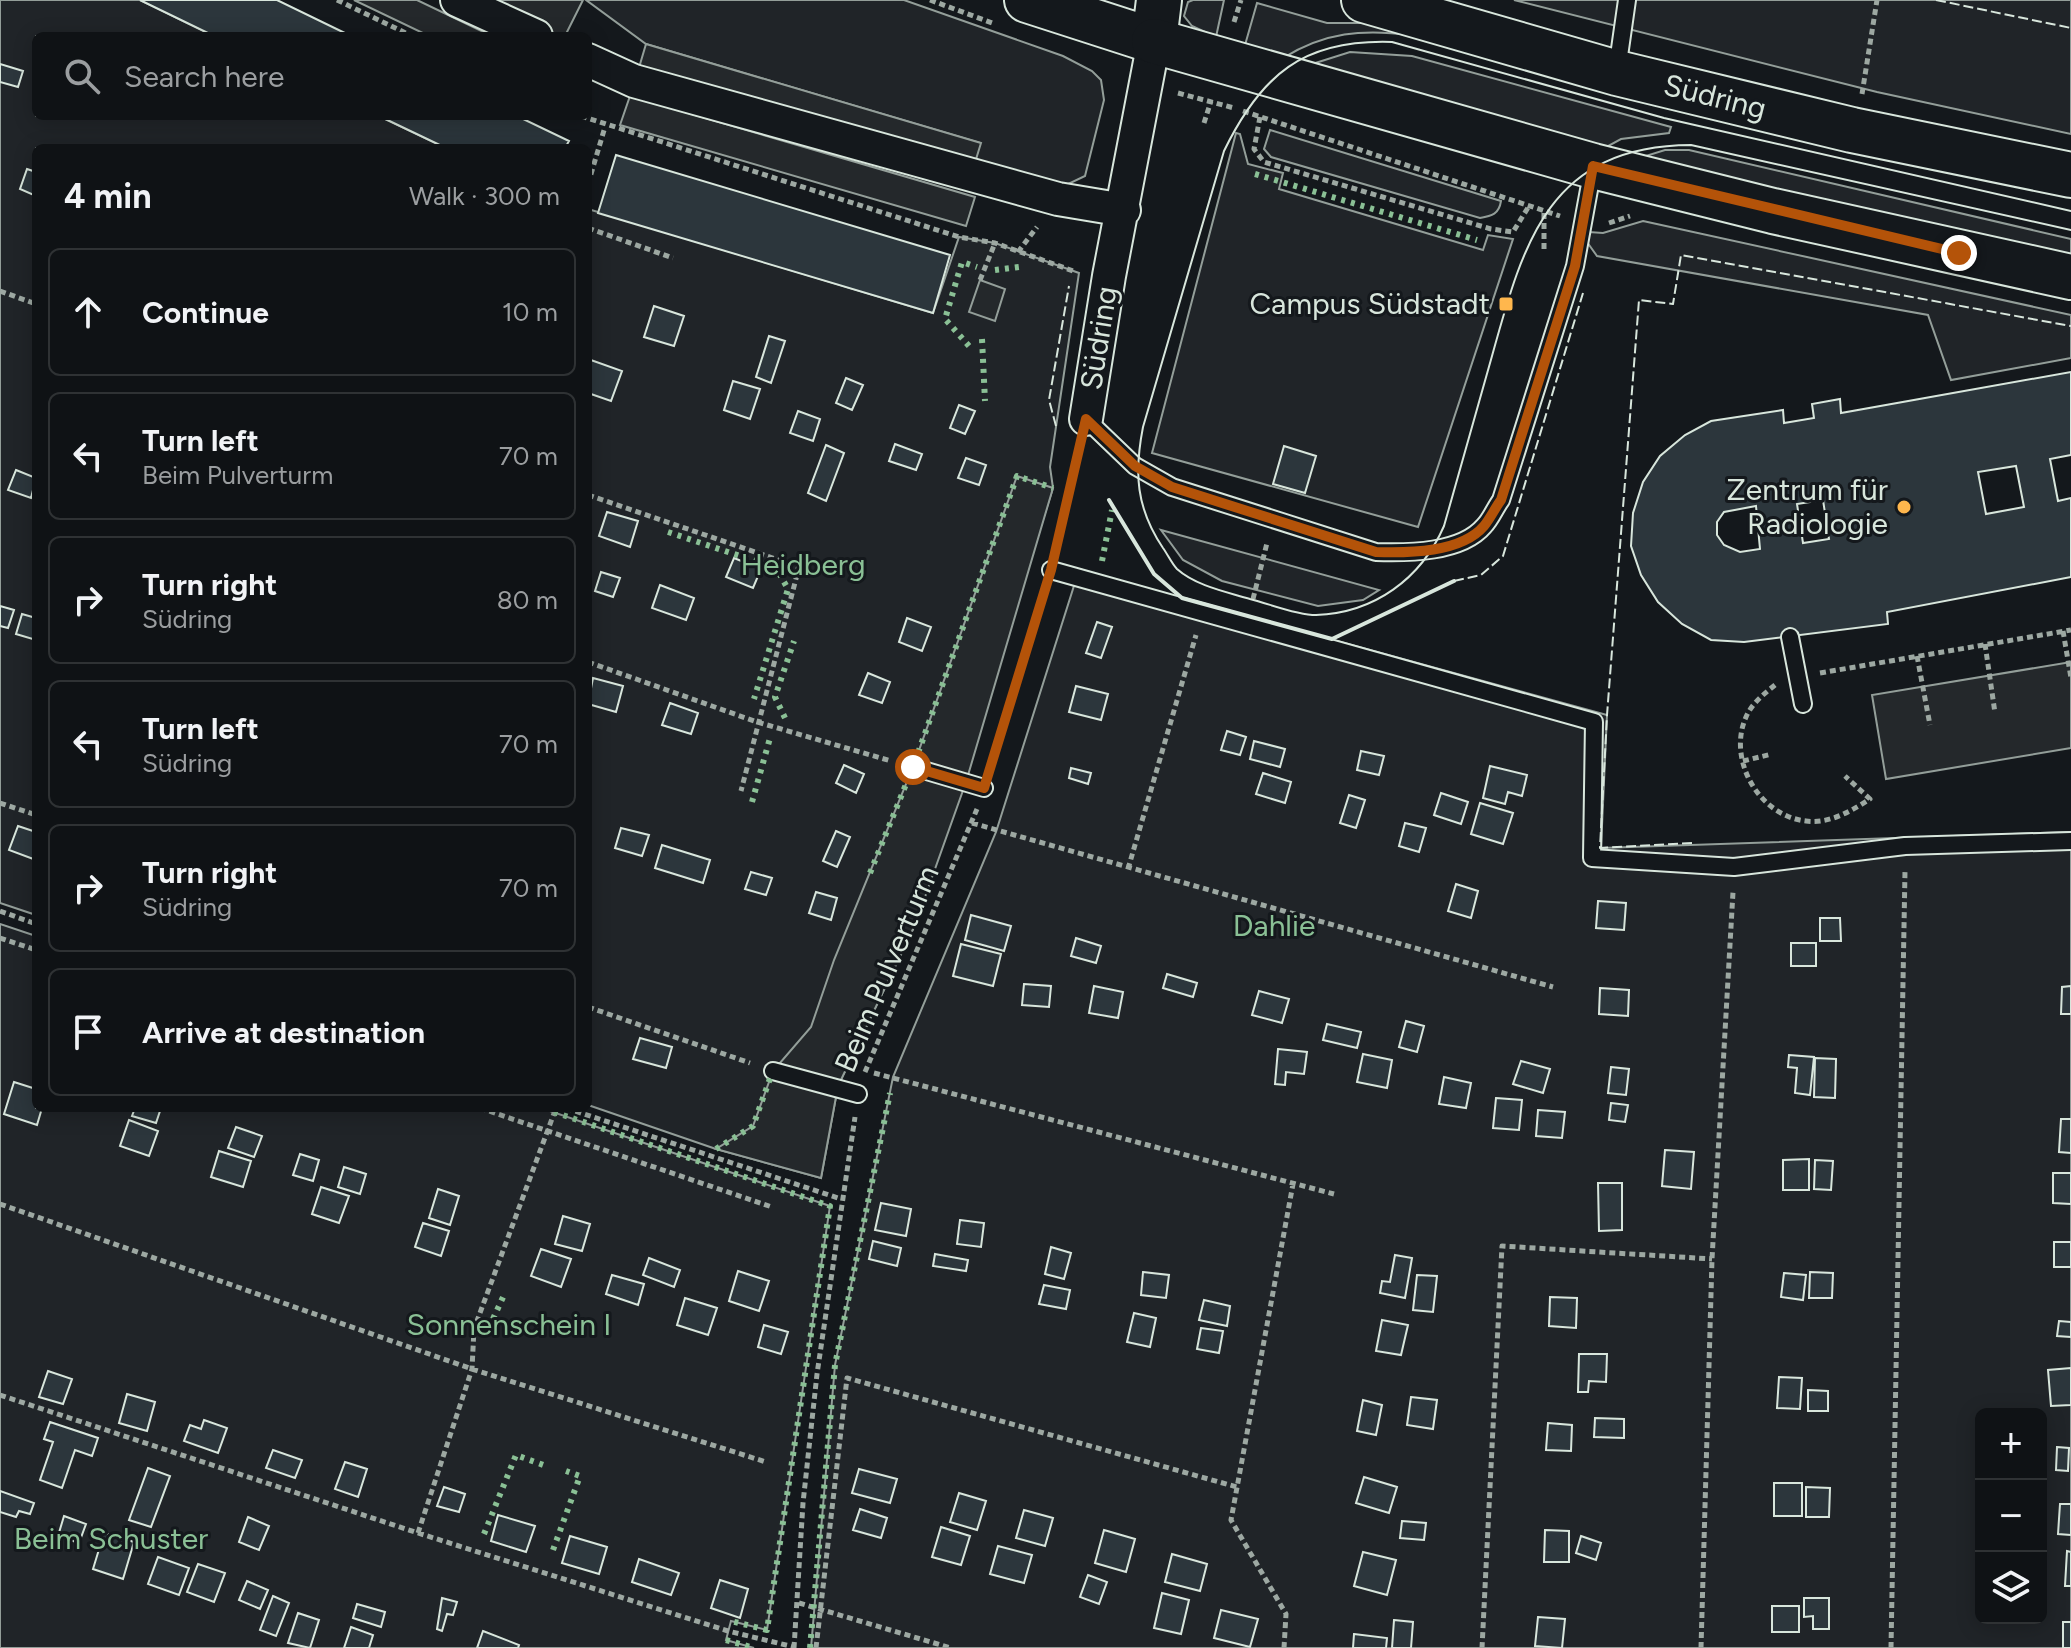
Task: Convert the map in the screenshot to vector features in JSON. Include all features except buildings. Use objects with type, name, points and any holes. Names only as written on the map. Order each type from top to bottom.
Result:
[{"type":"main road","points":[[1027,0],[1157,21],[1593,166],[1804,218],[2071,277]]},
{"type":"main road","name":"Südring","points":[[1364,0],[1617,73],[1852,130],[2071,175]]},
{"type":"street","points":[[457,0],[527,32]]},
{"type":"street","name":"Südring","points":[[1086,419],[1109,276],[1124,210],[1157,21]]},
{"type":"street","points":[[592,62],[634,81],[1042,195],[1124,210]]},
{"type":"lane","points":[[1617,73],[1627,0]]},
{"type":"lane","name":"Südring","points":[[1086,419],[1135,466],[1172,487],[1376,552],[1434,549],[1482,529],[1501,500],[1575,266],[1593,166]]},
{"type":"lane","points":[[1051,570],[1202,615],[1594,722],[1592,858],[1734,867],[1905,846],[2071,841]]},
{"type":"lane","points":[[1790,637],[1803,704]]},
{"type":"lane","points":[[913,767],[984,788]]},
{"type":"lane","points":[[773,1071],[858,1094]]},
{"type":"path","points":[[337,0],[404,32]]},
{"type":"path","points":[[1861,100],[1877,0]]},
{"type":"path","points":[[1204,123],[1210,102]]},
{"type":"path","points":[[1260,117],[1254,149],[1264,162],[1491,229],[1513,232],[1529,206]]},
{"type":"path","points":[[590,120],[959,237],[995,243],[1079,273],[1109,276]]},
{"type":"path","points":[[592,171],[605,127]]},
{"type":"path","points":[[1544,211],[1544,249]]},
{"type":"path","points":[[592,229],[673,258]]},
{"type":"path","points":[[980,280],[995,243]]},
{"type":"path","points":[[0,291],[32,303]]},
{"type":"path","name":"Beim Pulverturm","points":[[794,1648],[803,1503],[841,1199],[858,1094],[984,788],[1051,570],[1086,419]]},
{"type":"path","points":[[592,496],[799,567],[741,791]]},
{"type":"path","points":[[1253,599],[1274,519]]},
{"type":"path","points":[[1128,869],[1202,615]]},
{"type":"path","points":[[1845,776],[1870,799],[1829,820],[1805,821],[1778,812],[1754,791],[1743,761],[1741,739],[1746,717],[1759,697],[1776,685],[1797,677],[2071,630]]},
{"type":"path","points":[[2063,631],[2071,678]]},
{"type":"path","points":[[1985,644],[1995,713]]},
{"type":"path","points":[[1917,656],[1930,725]]},
{"type":"path","points":[[592,663],[757,722],[913,767]]},
{"type":"path","points":[[1743,761],[1772,754]]},
{"type":"path","points":[[0,803],[32,814]]},
{"type":"path","points":[[972,823],[1553,987]]},
{"type":"path","points":[[1891,1648],[1905,846]]},
{"type":"path","points":[[1701,1648],[1712,1259],[1734,867]]},
{"type":"path","points":[[0,911],[32,923]]},
{"type":"path","points":[[0,938],[32,949]]},
{"type":"path","points":[[592,1008],[773,1071]]},
{"type":"path","points":[[865,1071],[1334,1194]]},
{"type":"path","points":[[491,1112],[772,1207]]},
{"type":"path","points":[[418,1533],[472,1369],[474,1329],[554,1112]]},
{"type":"path","points":[[578,1112],[841,1199]]},
{"type":"path","points":[[1284,1648],[1286,1614],[1231,1520],[1293,1184]]},
{"type":"path","points":[[0,1204],[472,1369],[766,1462]]},
{"type":"path","points":[[1482,1648],[1502,1246],[1712,1259]]},
{"type":"path","points":[[816,1648],[847,1378],[1237,1487]]},
{"type":"path","points":[[0,1395],[418,1533],[728,1631],[794,1648]]},
{"type":"path","points":[[799,1603],[951,1648]]},
{"type":"green space","points":[[0,0],[140,0],[206,32],[32,32],[32,120],[387,120],[438,144],[32,144],[32,914],[0,903]]},
{"type":"green space","points":[[586,0],[904,0],[1063,56],[1092,71],[1101,80],[1104,100],[1085,176],[1062,187],[973,169],[980,143],[646,44]]},
{"type":"green space","points":[[1224,0],[1216,37],[1192,26],[1184,16],[1188,2]]},
{"type":"green space","points":[[1514,0],[2071,0],[2071,134],[1877,92]]},
{"type":"green space","points":[[1257,3],[1327,23],[1366,23],[1411,35],[1376,32],[1344,34],[1314,43],[1283,58],[1245,45]]},
{"type":"green space","points":[[1350,52],[1412,56],[1671,127],[1669,133],[1621,139],[1601,150],[1309,65]]},
{"type":"green space","points":[[1270,130],[1501,201],[1499,209],[1480,218],[1271,157],[1264,149]]},
{"type":"green space","points":[[1236,133],[1240,134],[1248,164],[1283,173],[1279,189],[1483,250],[1488,235],[1513,239],[1418,527],[1152,453]]},
{"type":"green space","points":[[1665,150],[1689,150],[2071,239],[2071,258],[1636,159]]},
{"type":"green space","name":"Heidberg","points":[[592,210],[933,313],[959,237],[995,243],[1079,273],[1050,467],[1053,488],[915,925],[838,1086],[821,1178],[716,1149],[592,1106]]},
{"type":"green space","points":[[1643,221],[2071,315],[2071,358],[1951,380],[1928,315],[1597,256],[1587,242],[1589,232],[1603,233]]},
{"type":"green space","points":[[1161,530],[1379,590],[1363,600],[1318,606],[1222,581],[1183,560]]},
{"type":"green space","name":"Dahlie","points":[[1079,570],[1607,715],[1601,848],[2071,832],[2071,1648],[811,1648],[835,1365],[893,1077],[996,832]]},
{"type":"green space","name":"Sonnenschein I","points":[[0,924],[32,935],[32,1112],[553,1112],[830,1206],[767,1630],[731,1621],[726,1640],[754,1648],[0,1648]]},
{"type":"shaded area","points":[[354,0],[417,0],[484,32],[421,32]]},
{"type":"shaded area","points":[[483,0],[583,0],[567,32],[549,32]]},
{"type":"shaded area","points":[[646,44],[981,143],[973,169],[638,71]]},
{"type":"shaded area","points":[[630,96],[975,197],[966,226],[620,125]]},
{"type":"shaded area","points":[[980,280],[1005,289],[995,321],[969,312]]},
{"type":"shaded area","points":[[1017,476],[1053,488],[966,782],[915,925],[838,1086],[821,1178],[716,1149],[753,1126],[773,1071],[811,1027],[834,960],[913,767]]},
{"type":"shaded area","points":[[2071,662],[2071,748],[1886,779],[1872,695]]},
{"type":"tram line","points":[[2071,211],[1664,118],[1392,42],[1333,47],[1309,55],[1270,82],[1253,101],[1224,151],[1143,427],[1138,475],[1142,504],[1154,533],[1175,567],[1193,580],[1212,588],[1308,615],[1357,608],[1393,590],[1422,562],[1444,526],[1504,314],[1532,239],[1551,207],[1575,182],[1605,162],[1643,150],[1691,145],[2071,230]]},
{"type":"hedge","points":[[1255,174],[1477,240]]},
{"type":"hedge","points":[[969,346],[945,319],[962,262],[977,267]]},
{"type":"hedge","points":[[995,270],[1019,267]]},
{"type":"hedge","points":[[982,339],[985,401]]},
{"type":"hedge","points":[[870,873],[913,767],[1017,476],[1053,488]]},
{"type":"hedge","points":[[1102,561],[1112,510]]},
{"type":"hedge","points":[[668,532],[776,568],[788,589],[754,699]]},
{"type":"hedge","points":[[785,718],[775,697],[794,641]]},
{"type":"hedge","points":[[752,802],[770,738]]},
{"type":"hedge","points":[[716,1149],[753,1126],[772,1073]]},
{"type":"hedge","points":[[810,1648],[835,1365],[890,1093]]},
{"type":"hedge","points":[[554,1112],[830,1206],[767,1630],[731,1621]]},
{"type":"hedge","points":[[493,1319],[504,1295]]},
{"type":"hedge","points":[[484,1534],[516,1455],[546,1466]]},
{"type":"hedge","points":[[553,1550],[580,1476],[566,1471]]},
{"type":"hedge","points":[[726,1640],[754,1648]]},
{"type":"fence","points":[[1936,0],[2071,28]]},
{"type":"fence","points":[[1692,843],[1600,848],[1607,715],[1639,300],[1673,304],[1681,255],[2071,326]]},
{"type":"fence","points":[[1056,426],[1049,400],[1069,286]]},
{"type":"fence","points":[[1454,581],[1481,575],[1503,556],[1583,293]]},
{"type":"wall","points":[[1109,500],[1154,574],[1182,598],[1332,639],[1454,581]]},
{"type":"place","name":"Campus Südstadt","points":[[1506,304]]},
{"type":"place","name":"Zentrum für Radiologie","points":[[1904,507]]},
{"type":"route","points":[[913,767],[984,788],[1051,570],[1086,419],[1135,466],[1172,487],[1376,552],[1405,553],[1434,549],[1482,529],[1501,500],[1575,266],[1593,166],[1959,253]]},
{"type":"park label","name":"Beim Schuster","points":[[111,1539]]}]
